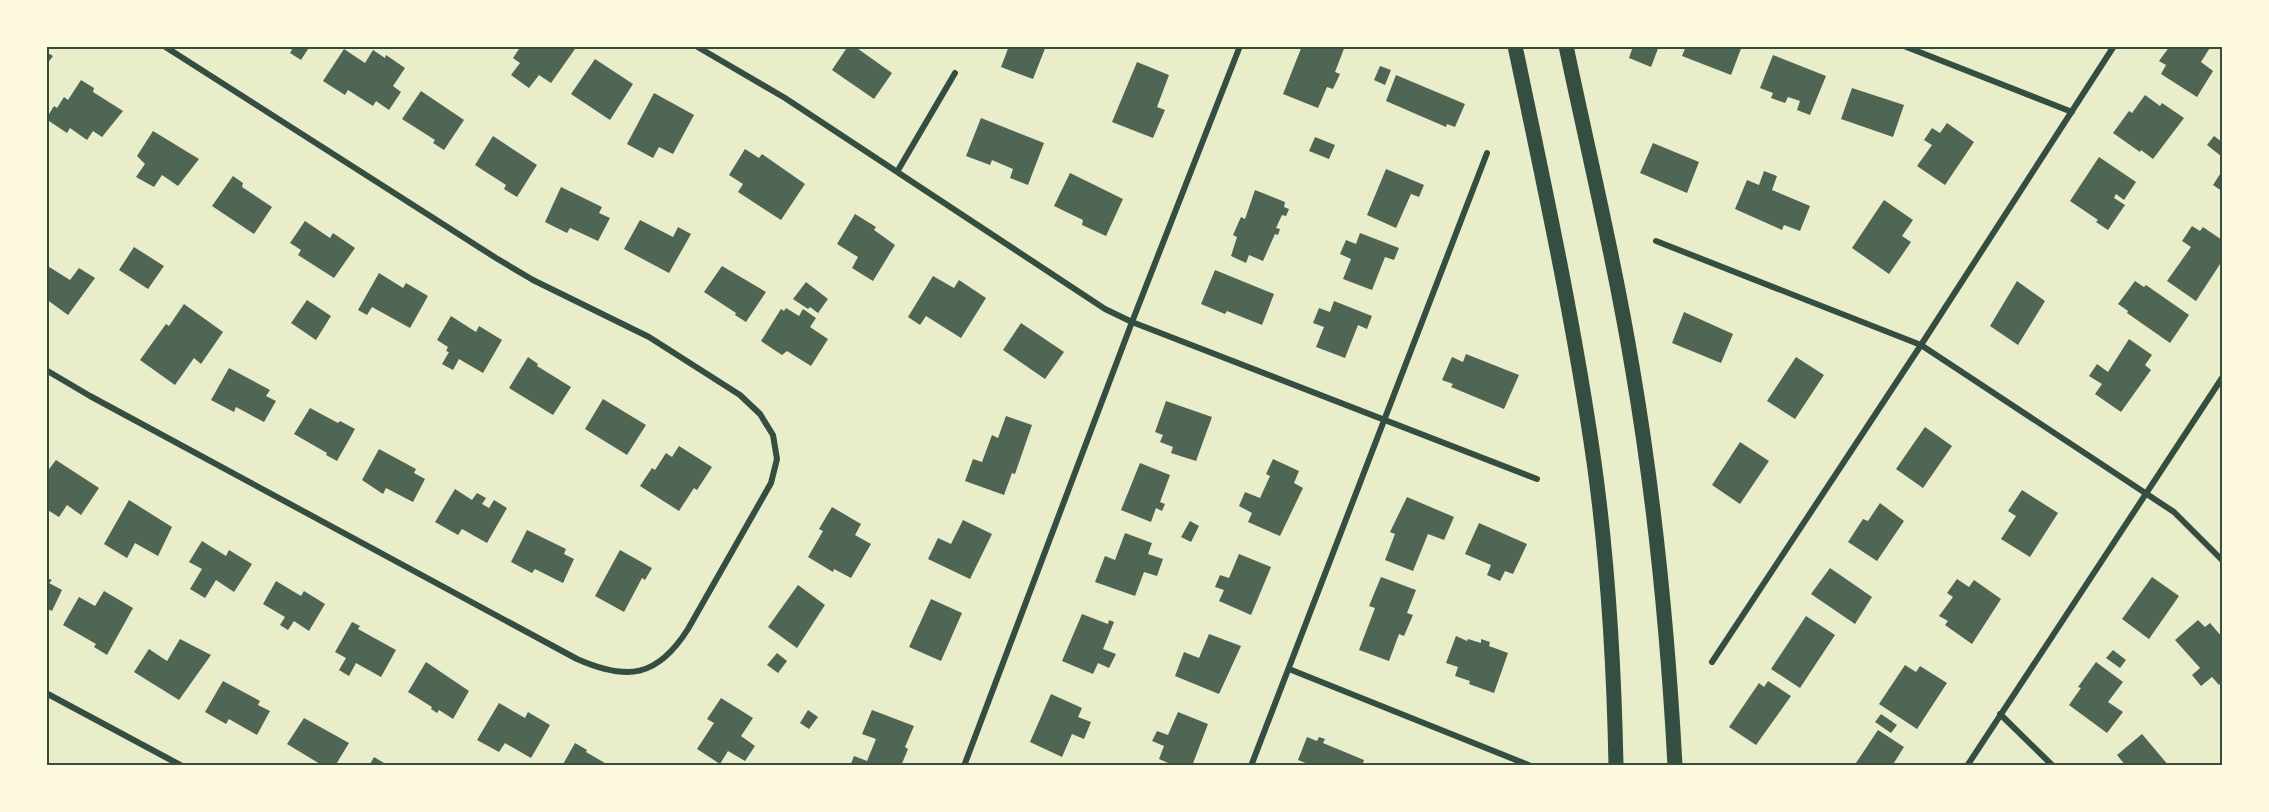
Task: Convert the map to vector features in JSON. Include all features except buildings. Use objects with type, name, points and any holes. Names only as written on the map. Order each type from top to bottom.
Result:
[{"type":"main road","points":[[1515,46],[1573,330],[1594,462],[1609,601],[1616,765]]},
{"type":"main road","points":[[1566,46],[1621,307],[1644,441],[1667,633],[1675,765]]},
{"type":"street","points":[[46,370],[577,658],[612,672],[646,669],[666,657],[681,640],[771,483],[777,459],[776,447],[767,424],[751,404],[740,395],[624,323],[533,280],[496,258],[164,46]]},
{"type":"street","points":[[696,46],[760,82],[1106,309],[1132,322],[1537,479]]},
{"type":"street","points":[[964,765],[1132,322],[1240,46]]},
{"type":"street","points":[[1904,46],[2072,112]]},
{"type":"street","points":[[1712,662],[2114,46]]},
{"type":"street","points":[[897,172],[955,73]]},
{"type":"street","points":[[1251,765],[1486,153]]},
{"type":"street","points":[[1656,242],[1921,345],[2174,512],[2223,560]]},
{"type":"street","points":[[1967,765],[2223,378]]},
{"type":"street","points":[[1289,669],[1531,765]]},
{"type":"street","points":[[46,693],[182,765]]},
{"type":"street","points":[[2000,714],[2053,765]]}]
